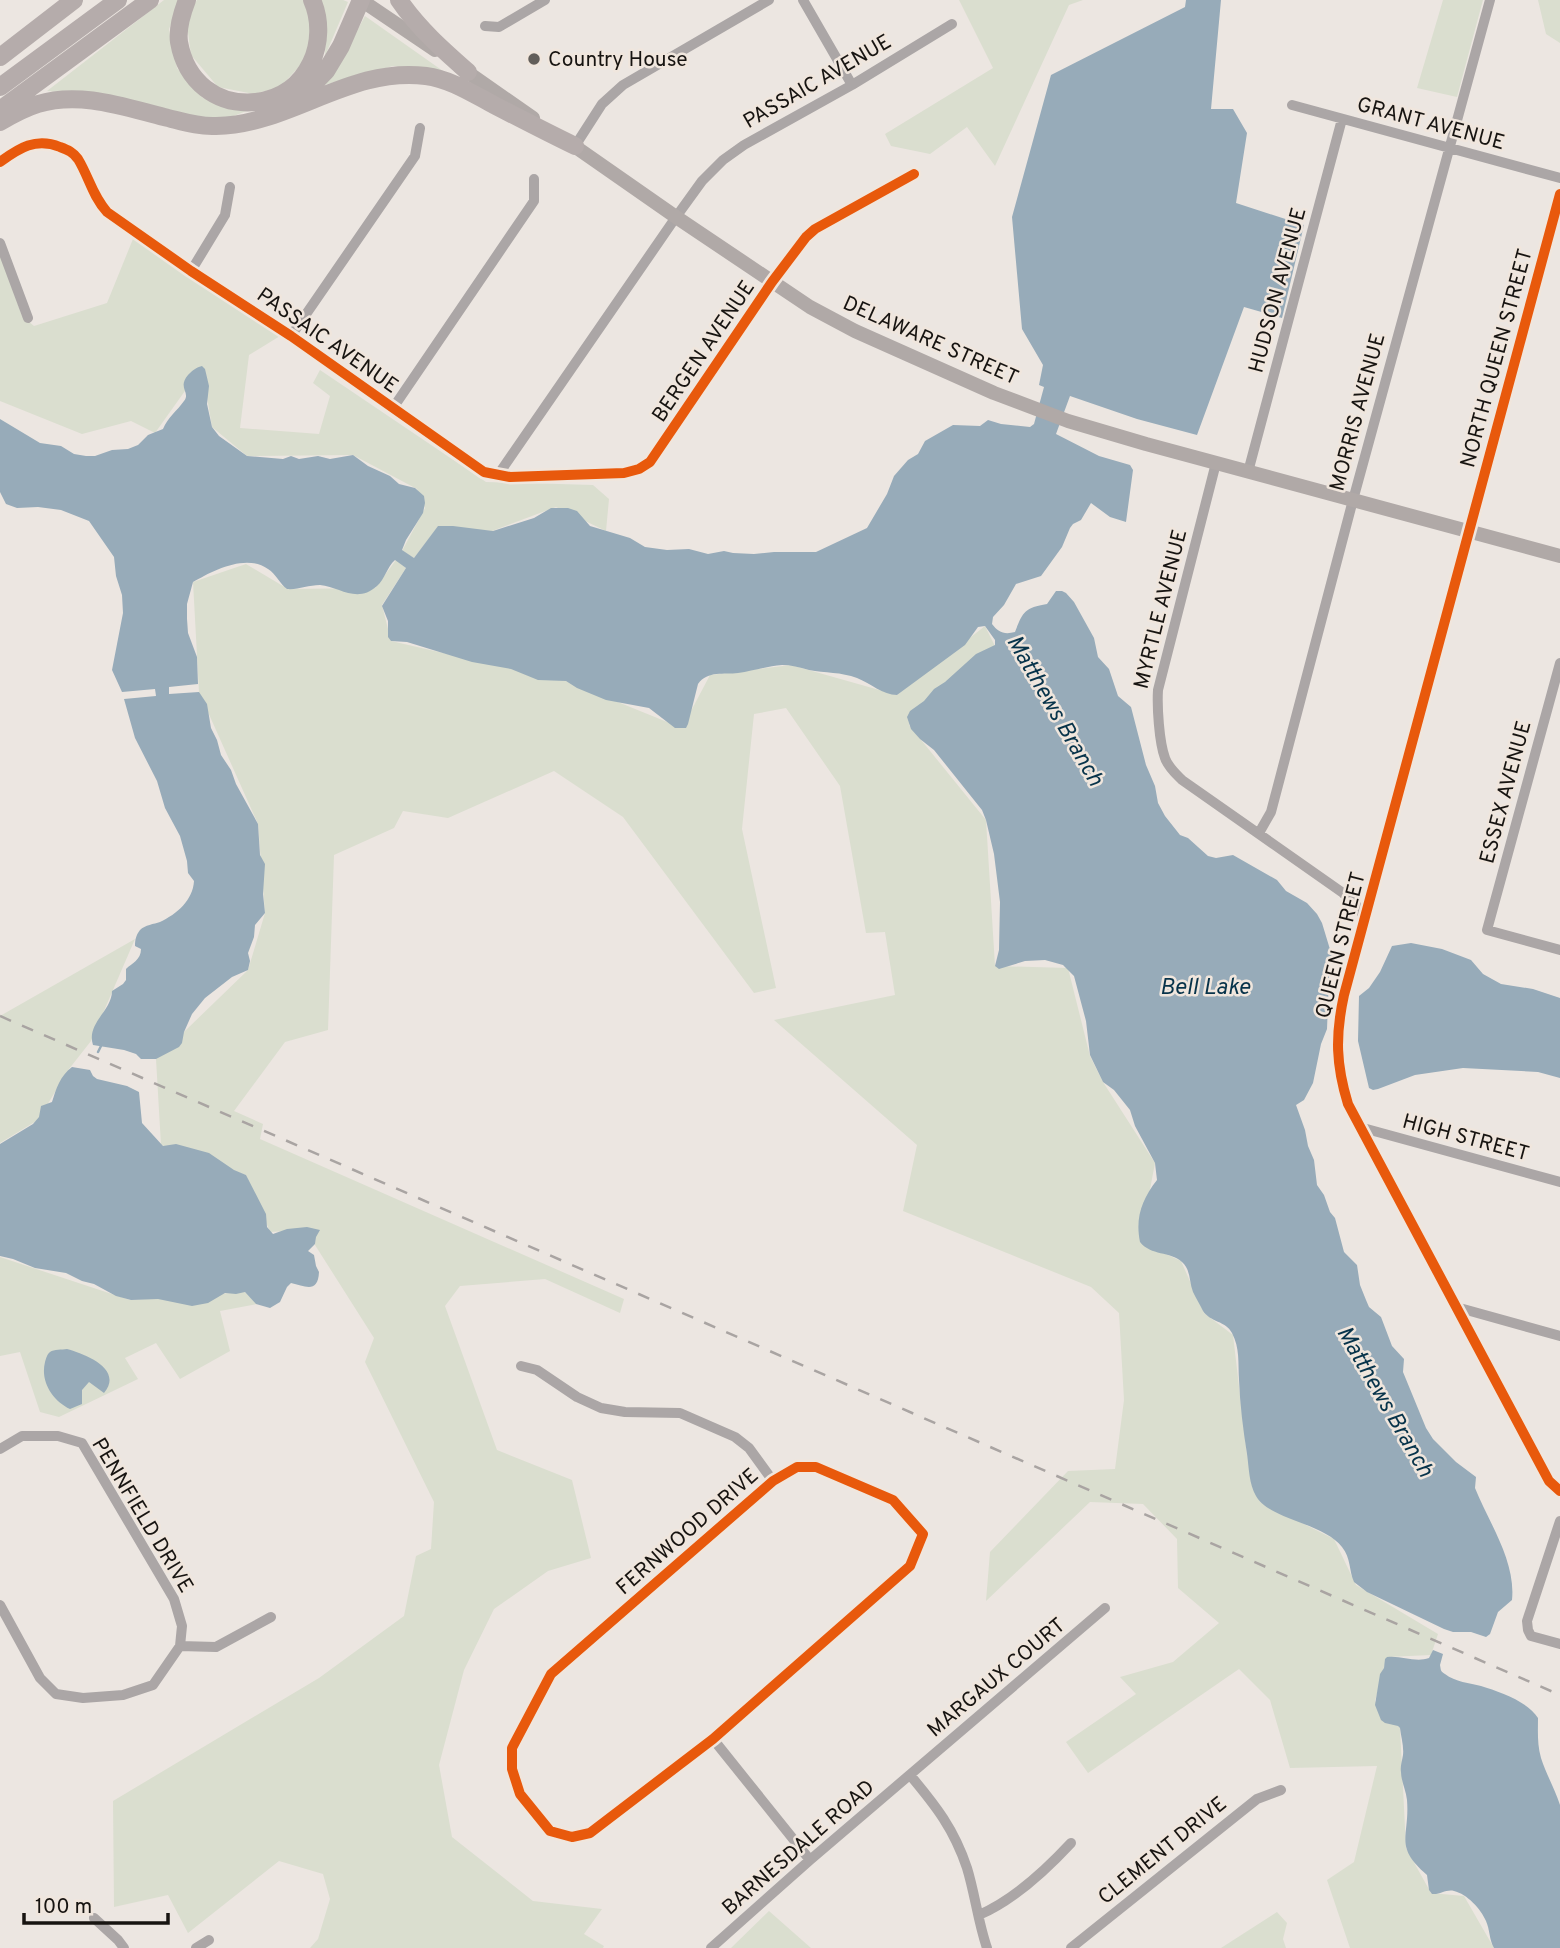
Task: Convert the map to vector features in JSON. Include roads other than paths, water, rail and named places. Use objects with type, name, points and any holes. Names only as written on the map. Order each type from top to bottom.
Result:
[{"type":"highway","points":[[0,57],[74,0]]},
{"type":"highway","points":[[0,87],[118,0]]},
{"type":"highway","points":[[0,110],[150,0]]},
{"type":"highway","points":[[187,0],[181,16],[179,41],[186,64],[192,75],[209,92],[219,98],[243,103],[279,97],[299,82],[306,72],[315,53],[319,35],[312,0]]},
{"type":"highway","points":[[290,108],[326,71],[341,46],[361,0]]},
{"type":"highway","points":[[399,0],[410,17],[431,39],[468,72]]},
{"type":"highway","points":[[0,44],[55,15]]},
{"type":"highway","points":[[0,122],[39,103],[69,99],[102,102],[190,124],[213,127],[249,122],[375,77],[397,74],[429,76],[457,86],[575,146]]},
{"type":"main road","name":"DELAWARE STREET","points":[[361,0],[772,282],[810,307],[855,331],[969,383],[1068,421],[1560,556]]},
{"type":"street","points":[[485,26],[499,27],[545,0]]},
{"type":"street","points":[[575,146],[602,104],[623,85],[769,0]]},
{"type":"street","points":[[803,0],[852,85]]},
{"type":"street","name":"MORRIS AVENUE","points":[[1259,833],[1271,812],[1448,147],[1490,0]]},
{"type":"street","name":"PASSAIC AVENUE","points":[[0,162],[24,146],[37,143],[54,144],[71,151],[78,159],[99,203],[107,212],[291,336],[485,472],[498,475],[676,217],[702,181],[723,160],[744,145],[852,85],[953,24]]},
{"type":"street","name":"GRANT AVENUE","points":[[1292,105],[1560,178]]},
{"type":"street","name":"HUDSON AVENUE","points":[[1248,472],[1342,119]]},
{"type":"street","points":[[291,336],[415,156],[420,128]]},
{"type":"street","name":"BERGEN AVENUE","points":[[498,475],[510,477],[624,473],[639,469],[650,462],[772,282],[806,237],[815,229],[914,174]]},
{"type":"street","points":[[393,408],[534,201],[534,180]]},
{"type":"street","points":[[191,271],[225,215],[230,187]]},
{"type":"street","name":"NORTH QUEEN STREET","points":[[1469,531],[1560,194]]},
{"type":"street","points":[[0,243],[29,318]]},
{"type":"street","name":"MYRTLE AVENUE","points":[[1216,463],[1158,690],[1157,709],[1165,758],[1182,780],[1343,893],[1359,908],[1364,919]]},
{"type":"street","name":"QUEEN STREET","points":[[1469,531],[1364,919],[1338,1024],[1338,1058],[1340,1078],[1349,1104],[1549,1482],[1560,1491]]},
{"type":"street","name":"ESSEX AVENUE","points":[[1560,663],[1487,930],[1560,950]]},
{"type":"street","name":"HIGH STREET","points":[[1363,1128],[1560,1182]]},
{"type":"street","points":[[1456,1307],[1560,1336]]},
{"type":"street","points":[[521,1366],[537,1370],[577,1397],[601,1408],[625,1412],[680,1413],[735,1437],[750,1448],[773,1481]]},
{"type":"street","name":"PENNFIELD DRIVE","points":[[0,1449],[23,1436],[58,1436],[82,1443],[174,1599],[182,1626],[180,1646]]},
{"type":"street","name":"FERNWOOD DRIVE","points":[[797,1467],[816,1467],[893,1500],[923,1534],[910,1566],[713,1739],[590,1833],[572,1837],[550,1831],[520,1794],[512,1769],[512,1748],[551,1674],[773,1481],[797,1467]]},
{"type":"street","points":[[1560,1521],[1527,1621],[1531,1636],[1560,1644]]},
{"type":"street","points":[[0,1605],[40,1678],[56,1694],[83,1698],[123,1695],[153,1685],[180,1646],[216,1647],[271,1617]]},
{"type":"street","name":"MARGAUX COURT","points":[[911,1776],[1105,1608]]},
{"type":"street","points":[[713,1739],[810,1860]]},
{"type":"street","points":[[911,1776],[939,1809],[955,1838],[967,1868],[987,1948]]},
{"type":"street","name":"BARNESDALE ROAD","points":[[711,1948],[810,1860],[911,1776]]},
{"type":"street","name":"CLEMENT DRIVE","points":[[1071,1948],[1257,1799],[1281,1790]]},
{"type":"street","points":[[979,1915],[998,1906],[1051,1865],[1071,1843]]},
{"type":"street","points":[[93,1918],[124,1948]]},
{"type":"street","points":[[196,1948],[209,1940]]},
{"type":"water","name":"Bell Lake","points":[[1186,0],[1221,0],[1211,109],[1233,109],[1247,133],[1236,203],[1304,225],[1282,318],[1244,307],[1197,435],[1137,419],[1070,396],[1056,434],[1099,456],[1130,465],[1133,470],[1126,522],[1110,517],[1091,503],[1081,520],[1070,528],[1062,547],[1041,576],[1016,584],[1004,605],[993,617],[992,624],[1002,632],[1015,632],[1025,612],[1047,604],[1056,591],[1066,593],[1094,638],[1098,657],[1109,669],[1118,696],[1131,707],[1146,765],[1165,816],[1180,835],[1188,838],[1208,856],[1216,858],[1233,855],[1277,880],[1286,891],[1307,903],[1322,923],[1332,956],[1327,1029],[1313,1083],[1304,1100],[1296,1105],[1314,1160],[1317,1185],[1335,1218],[1344,1252],[1357,1265],[1360,1285],[1369,1307],[1381,1317],[1392,1346],[1404,1359],[1403,1372],[1426,1428],[1456,1462],[1476,1477],[1475,1488],[1506,1557],[1512,1600],[1498,1612],[1490,1634],[1486,1637],[1471,1632],[1444,1629],[1367,1592],[1354,1582],[1347,1556],[1334,1539],[1272,1510],[1256,1496],[1250,1476],[1235,1339],[1226,1326],[1203,1311],[1182,1262],[1140,1242],[1139,1217],[1147,1194],[1157,1180],[1155,1163],[1135,1126],[1130,1110],[1114,1090],[1103,1082],[1090,1055],[1086,1021],[1074,976],[1063,965],[1045,960],[1025,961],[999,969],[995,966],[999,950],[1000,902],[994,854],[986,820],[982,810],[934,750],[911,729],[907,717],[934,689],[976,654],[995,645],[995,640],[985,626],[978,627],[965,645],[897,695],[851,676],[789,665],[711,675],[698,684],[686,728],[675,728],[649,708],[606,700],[566,681],[538,680],[511,669],[472,662],[407,642],[391,641],[382,606],[406,568],[395,560],[380,583],[362,594],[320,585],[287,589],[268,569],[250,563],[229,565],[210,573],[193,582],[187,604],[188,633],[197,657],[198,684],[169,687],[169,694],[199,692],[207,704],[211,728],[221,755],[258,824],[260,855],[265,864],[265,913],[255,925],[248,953],[248,970],[232,977],[205,998],[192,1014],[179,1047],[156,1059],[141,1059],[124,1050],[93,1045],[93,1030],[108,1005],[112,991],[123,984],[126,980],[126,969],[140,956],[141,949],[135,946],[140,930],[178,911],[191,894],[194,881],[188,873],[180,836],[135,738],[124,699],[156,696],[155,689],[122,692],[112,670],[123,613],[114,557],[89,521],[61,510],[17,508],[6,504],[0,492],[0,419],[40,443],[61,446],[74,454],[95,456],[112,450],[128,449],[138,445],[148,435],[163,429],[186,398],[185,379],[193,370],[202,366],[209,386],[207,404],[212,427],[219,436],[247,456],[283,459],[291,456],[299,459],[318,456],[330,459],[353,455],[399,484],[415,488],[424,496],[423,513],[402,550],[414,558],[438,526],[493,531],[534,518],[551,508],[577,511],[590,526],[630,538],[645,547],[689,549],[708,554],[724,551],[754,554],[816,552],[867,528],[894,476],[908,460],[918,454],[925,441],[953,425],[980,426],[988,420],[1030,427],[1034,424],[1044,387],[1039,385],[1043,365],[1022,329],[1012,217],[1051,75],[1185,7]]},
{"type":"water","points":[[1411,943],[1442,949],[1471,960],[1483,974],[1501,984],[1533,989],[1560,998],[1560,1078],[1538,1072],[1463,1068],[1415,1075],[1378,1089],[1369,1088],[1358,1041],[1359,996],[1369,988],[1380,972],[1392,946]]},
{"type":"water","points":[[72,1067],[90,1070],[97,1079],[127,1086],[139,1092],[142,1123],[163,1146],[176,1144],[209,1153],[246,1175],[266,1214],[267,1227],[273,1234],[307,1227],[320,1230],[315,1244],[308,1251],[314,1255],[319,1272],[316,1283],[306,1287],[291,1283],[280,1302],[270,1308],[256,1304],[245,1292],[225,1293],[208,1303],[192,1306],[158,1299],[131,1300],[66,1273],[35,1268],[0,1256],[0,1144],[33,1124],[39,1117],[41,1106],[52,1102],[61,1079]]},
{"type":"water","points":[[67,1349],[100,1364],[109,1377],[104,1393],[89,1382],[82,1390],[82,1404],[70,1409],[53,1396],[44,1377],[49,1353]]},
{"type":"water","points":[[1433,1650],[1443,1654],[1441,1669],[1449,1677],[1512,1698],[1538,1718],[1541,1758],[1560,1805],[1560,1948],[1494,1948],[1484,1916],[1477,1907],[1464,1895],[1454,1891],[1432,1894],[1427,1875],[1410,1856],[1405,1840],[1407,1800],[1401,1775],[1403,1752],[1400,1728],[1381,1720],[1375,1705],[1380,1674],[1387,1657],[1424,1659],[1429,1658]]},
{"type":"waterway","points":[[98,1052],[101,1046]]},
{"type":"railway","points":[[0,1016],[1560,1695]]},
{"type":"place","name":"Country House","points":[[534,59]]},
{"type":"water label","name":"Matthews Branch","points":[[1056,710]]},
{"type":"water label","name":"Matthews Branch","points":[[1386,1401]]}]
